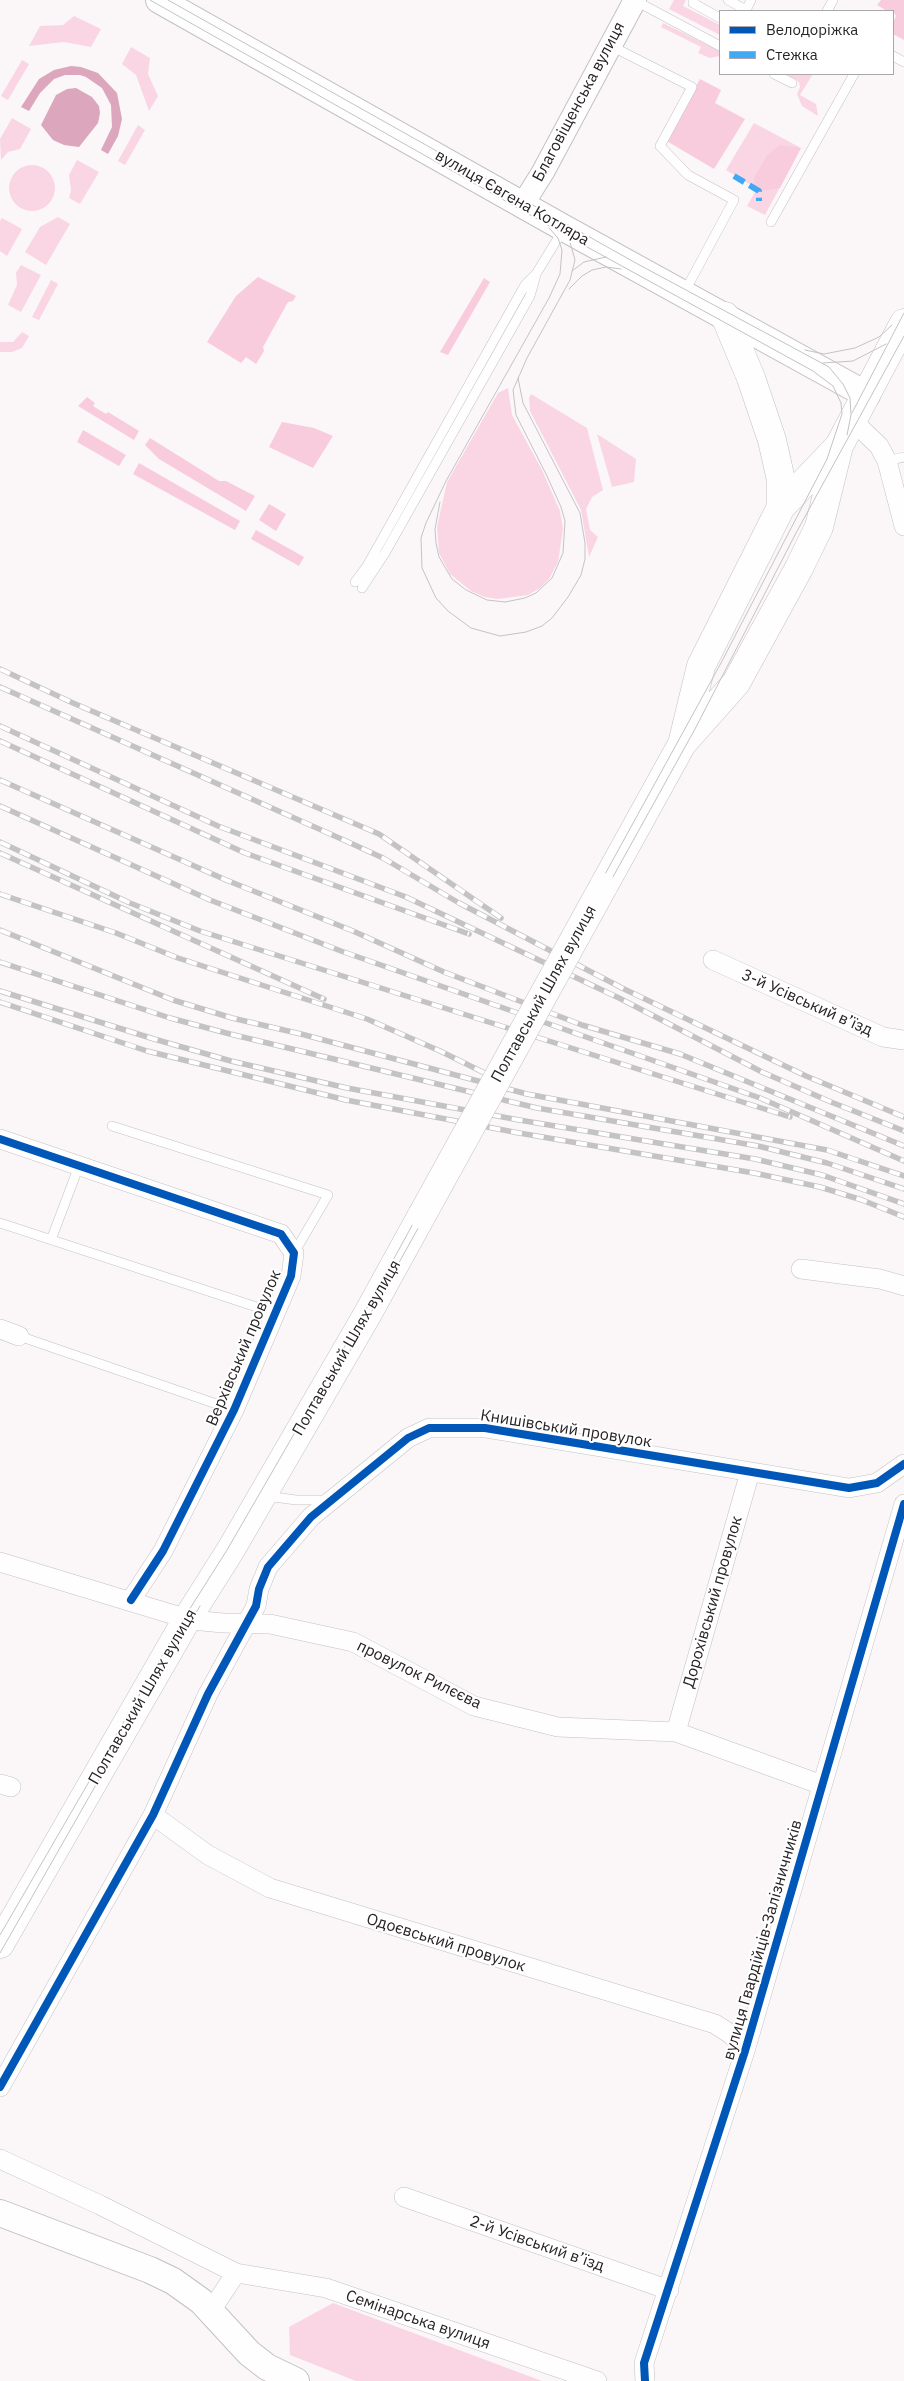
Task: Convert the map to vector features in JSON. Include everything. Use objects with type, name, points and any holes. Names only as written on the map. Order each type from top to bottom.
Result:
[{"type":"main road","name":"вулиця Євгена Котляра","points":[[159,0],[564,228],[867,395]]},
{"type":"main road","points":[[725,316],[751,378],[777,459],[781,480],[781,507]]},
{"type":"main road","name":"Полтавський Шлях вулиця","points":[[682,744],[701,666],[781,507],[839,446],[904,323]]},
{"type":"main road","name":"Полтавський Шлях вулиця","points":[[0,1944],[367,1315],[682,744],[736,683],[813,542],[819,527],[839,446]]},
{"type":"main road","points":[[0,2213],[150,2270],[180,2286],[210,2312],[248,2354],[268,2367],[296,2381]]},
{"type":"street","name":"Благовіщенська вулиця","points":[[523,204],[634,0]]},
{"type":"street","points":[[853,421],[878,446],[896,459],[904,526]]},
{"type":"street","name":"3-й Усівський в’їзд","points":[[713,960],[883,1037],[904,1040]]},
{"type":"street","name":"Верхівський провулок","points":[[0,1139],[281,1234],[294,1253],[291,1276],[234,1410],[163,1551],[131,1600]]},
{"type":"street","points":[[801,1269],[880,1279],[904,1286]]},
{"type":"street","points":[[0,1329],[19,1336]]},
{"type":"street","name":"Книшівський провулок","points":[[0,2087],[153,1815],[208,1694],[256,1606],[259,1589],[268,1567],[311,1517],[408,1438],[429,1428],[485,1428],[849,1488],[877,1482],[904,1464]]},
{"type":"street","name":"Дорохівський провулок","points":[[676,1732],[750,1472]]},
{"type":"street","name":"вулиця Гвардійців-Залізничників","points":[[644,2381],[644,2363],[745,2052],[904,1504]]},
{"type":"street","name":"провулок Рилєєва","points":[[0,1562],[131,1600],[188,1619],[223,1623],[270,1624],[353,1642],[474,1706],[558,1727],[676,1732],[822,1785]]},
{"type":"street","name":"Одоєвський провулок","points":[[153,1815],[208,1856],[270,1888],[715,2024],[732,2035],[745,2052]]},
{"type":"street","name":"Семінарська вулиця","points":[[0,2159],[100,2205],[236,2273],[326,2288],[597,2381]]},
{"type":"street","name":"2-й Усівський в’їзд","points":[[404,2197],[669,2290]]},
{"type":"street","points":[[210,2312],[236,2273]]},
{"type":"lane","points":[[634,0],[719,45]]},
{"type":"lane","points":[[694,0],[693,3],[719,17]]},
{"type":"lane","points":[[728,0],[746,10],[752,0]]},
{"type":"lane","points":[[610,46],[692,87],[660,146],[688,174],[734,200],[684,294]]},
{"type":"lane","points":[[776,75],[792,83]]},
{"type":"lane","points":[[771,222],[853,75]]},
{"type":"lane","points":[[354,582],[366,566],[526,286],[536,274],[564,228]]},
{"type":"lane","points":[[362,588],[385,553],[530,296],[536,274]]},
{"type":"lane","points":[[112,1126],[328,1195],[294,1253]]},
{"type":"lane","points":[[51,1240],[79,1166]]},
{"type":"lane","points":[[0,1224],[275,1313]]},
{"type":"lane","points":[[19,1336],[234,1410]]},
{"type":"lane","points":[[262,1495],[296,1500],[330,1500]]},
{"type":"shaded area","points":[[674,0],[686,0],[683,6],[719,24],[719,34],[669,9]]},
{"type":"shaded area","points":[[881,0],[904,0],[904,40],[894,35],[896,16],[894,10],[885,10],[877,5]]},
{"type":"shaded area","points":[[74,16],[101,29],[91,47],[64,42],[29,46],[40,26],[63,25]]},
{"type":"shaded area","points":[[663,23],[719,51],[719,56],[710,58],[698,53],[701,47],[661,27]]},
{"type":"shaded area","points":[[131,47],[150,58],[148,74],[158,96],[149,111],[136,75],[122,64]]},
{"type":"shaded area","points":[[22,60],[29,64],[8,100],[1,96]]},
{"type":"shaded area","points":[[71,66],[81,67],[98,73],[117,93],[122,119],[118,136],[108,154],[101,150],[112,127],[111,105],[102,88],[86,77],[65,75],[54,79],[40,93],[29,111],[21,107],[39,79],[54,70]]},
{"type":"shaded area","points":[[788,75],[812,75],[800,95],[816,104],[818,116],[802,106],[797,94],[800,87],[799,82]]},
{"type":"shaded area","points":[[700,79],[721,90],[715,103],[745,119],[714,169],[665,140]]},
{"type":"shaded area","points":[[76,88],[92,97],[99,106],[100,113],[98,123],[79,147],[64,145],[53,140],[41,125],[56,95],[67,89]]},
{"type":"shaded area","points":[[12,118],[31,129],[20,149],[8,152],[1,160],[0,139]]},
{"type":"shaded area","points":[[754,123],[801,148],[765,215],[747,206],[755,192],[754,187],[726,170]]},
{"type":"shaded area","points":[[138,125],[145,130],[125,165],[118,161]]},
{"type":"shaded area","points":[[780,145],[801,148],[780,188],[761,191],[754,187],[754,178],[767,155]]},
{"type":"shaded area","points":[[77,160],[99,172],[80,204],[69,198],[71,190],[69,175]]},
{"type":"shaded area","points":[[37,165],[49,171],[54,179],[54,197],[49,205],[41,210],[27,211],[15,205],[10,197],[9,183],[15,171],[23,166]]},
{"type":"shaded area","points":[[58,217],[70,224],[46,265],[25,252],[40,227]]},
{"type":"shaded area","points":[[2,218],[22,229],[7,256],[0,251],[0,221]]},
{"type":"shaded area","points":[[21,265],[41,275],[21,312],[8,305],[17,285],[16,273]]},
{"type":"shaded area","points":[[258,277],[296,296],[293,301],[288,302],[263,347],[264,351],[256,364],[246,357],[241,363],[207,342],[236,296]]},
{"type":"shaded area","points":[[484,278],[490,282],[448,355],[440,352]]},
{"type":"shaded area","points":[[51,280],[58,284],[39,320],[32,317]]},
{"type":"shaded area","points":[[22,332],[29,336],[22,348],[12,352],[0,352],[0,342],[13,342]]},
{"type":"shaded area","points":[[508,388],[512,415],[542,470],[560,511],[563,529],[558,562],[549,579],[540,588],[528,595],[498,599],[485,597],[471,591],[450,574],[439,553],[437,527],[447,482],[498,393]]},
{"type":"shaded area","points":[[531,394],[587,428],[603,490],[592,497],[586,509],[590,530],[598,537],[589,557],[581,510],[530,411],[529,398]]},
{"type":"shaded area","points":[[87,397],[95,403],[93,406],[106,414],[108,412],[139,431],[134,440],[78,406]]},
{"type":"shaded area","points":[[282,422],[314,428],[333,436],[313,468],[269,447]]},
{"type":"shaded area","points":[[83,430],[126,455],[119,466],[77,442]]},
{"type":"shaded area","points":[[597,434],[636,459],[634,482],[612,487]]},
{"type":"shaded area","points":[[150,438],[219,481],[226,481],[255,496],[246,511],[159,459],[145,445]]},
{"type":"shaded area","points":[[139,463],[240,521],[235,530],[133,474]]},
{"type":"shaded area","points":[[269,504],[286,514],[276,531],[259,520]]},
{"type":"shaded area","points":[[256,530],[304,557],[299,566],[251,539]]},
{"type":"shaded area","points":[[333,2303],[542,2381],[356,2381],[290,2355],[289,2327]]},
{"type":"tram line","points":[[0,1935],[364,1313],[721,663],[827,459],[842,414],[841,403],[833,386],[813,371],[569,237],[150,0]]},
{"type":"tram line","points":[[168,0],[634,262],[829,367],[843,384],[850,398],[851,415],[847,435]]},
{"type":"tram line","points":[[518,378],[523,403],[580,513],[585,543],[585,559],[581,575],[568,597],[552,618],[542,626],[526,632],[500,636],[471,628],[448,611],[436,598],[422,568],[421,538],[446,481],[549,298],[560,274],[562,250],[558,238],[549,228]]},
{"type":"tram line","points":[[440,502],[435,529],[439,557],[452,579],[466,590],[487,600],[505,602],[525,598],[536,593],[552,578],[563,553],[565,521],[547,476],[516,415],[513,390],[527,358],[570,280],[575,260],[568,235]]},
{"type":"tram line","points":[[572,271],[584,262],[606,257]]},
{"type":"tram line","points":[[569,289],[582,276],[592,270],[606,267],[621,269]]},
{"type":"tram line","points":[[852,413],[904,313]]},
{"type":"tram line","points":[[805,350],[824,354],[855,348],[879,337],[892,325]]},
{"type":"tram line","points":[[340,1369],[695,729],[796,533],[904,336]]},
{"type":"tram line","points":[[823,363],[853,361],[886,344]]},
{"type":"tram line","points":[[177,1645],[200,1606]]},
{"type":"tram line","points":[[0,1953],[113,1755]]},
{"type":"railway","points":[[0,669],[73,703],[379,834],[501,918]]},
{"type":"railway","points":[[0,687],[383,858],[459,903],[622,988],[806,1076],[904,1117]]},
{"type":"railway","points":[[0,726],[218,826],[406,897],[619,998],[762,1072],[904,1131]]},
{"type":"railway","points":[[0,741],[245,853],[469,934]]},
{"type":"railway","points":[[0,780],[226,880],[353,931],[444,972],[582,1025],[680,1054],[904,1146]]},
{"type":"railway","points":[[0,806],[210,900],[341,951],[760,1098],[904,1161]]},
{"type":"railway","points":[[0,842],[130,903],[200,931],[790,1117]]},
{"type":"railway","points":[[0,853],[324,999]]},
{"type":"railway","points":[[0,894],[116,933],[178,958],[367,1019],[440,1051],[507,1084]]},
{"type":"railway","points":[[0,930],[173,1000],[232,1018],[301,1034],[527,1094],[827,1150],[904,1176]]},
{"type":"railway","points":[[0,962],[170,1018],[230,1034],[537,1108],[758,1146],[827,1163],[904,1189]]},
{"type":"railway","points":[[0,991],[231,1061],[347,1088],[519,1120],[755,1159],[822,1175],[904,1204]]},
{"type":"railway","points":[[0,1002],[147,1051],[346,1100],[519,1133],[754,1173],[820,1187],[862,1200],[904,1217]]},
{"type":"marked path","points":[[734,176],[759,191],[759,201]]},
{"type":"cycle path","points":[[0,1139],[281,1234],[294,1253],[291,1276],[234,1410],[163,1551],[131,1600]]},
{"type":"cycle path","points":[[0,2087],[153,1815],[208,1694],[256,1606],[259,1589],[268,1567],[311,1517],[408,1438],[429,1428],[485,1428],[849,1488],[877,1483],[904,1464]]},
{"type":"cycle path","points":[[645,2381],[644,2363],[745,2051],[904,1504]]}]
